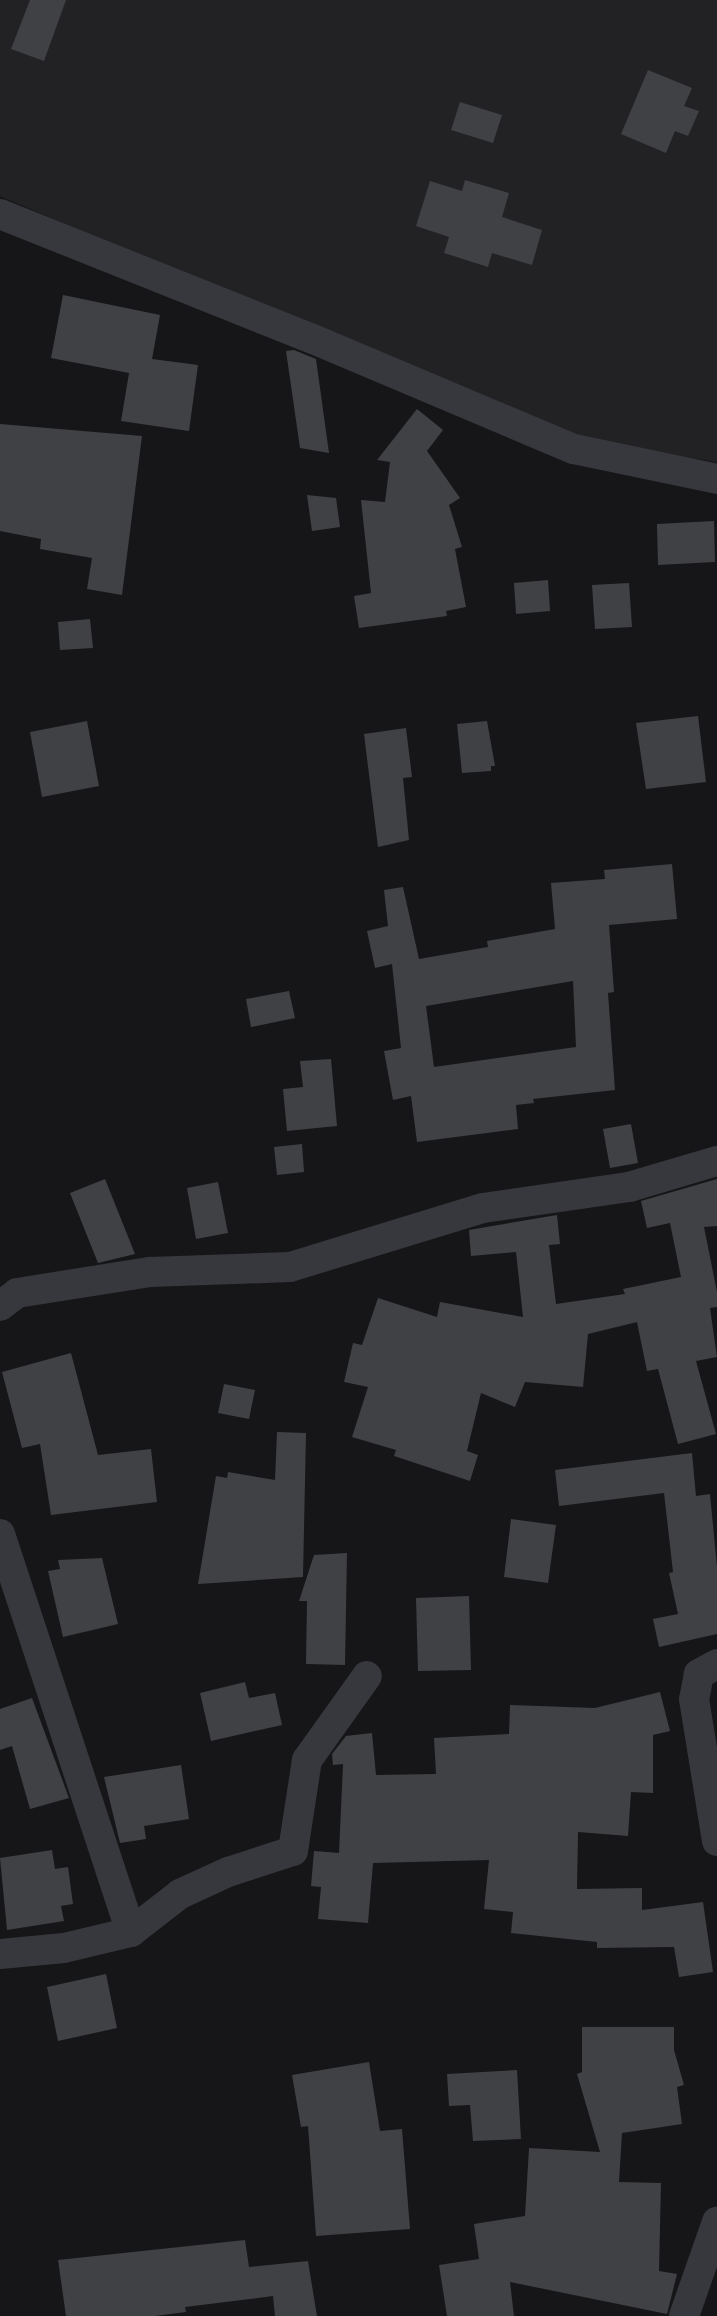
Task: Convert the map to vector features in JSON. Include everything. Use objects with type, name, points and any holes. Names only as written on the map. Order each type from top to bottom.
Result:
[{"type":"street","points":[[0,213],[313,339],[574,449],[717,479]]},
{"type":"street","points":[[0,1305],[17,1293],[150,1272],[290,1267],[483,1208],[629,1187],[717,1161]]},
{"type":"street","points":[[0,1534],[130,1932]]},
{"type":"street","points":[[717,1664],[699,1674],[694,1699],[717,1841]]},
{"type":"street","points":[[0,1954],[64,1948],[130,1932],[180,1894],[228,1872],[293,1851],[307,1760],[368,1676]]},
{"type":"street","points":[[684,2316],[717,2222]]},
{"type":"shaded area","points":[[0,0],[717,0],[717,462],[560,437],[0,196]]},
{"type":"building","points":[[30,0],[66,0],[44,61],[11,49]]},
{"type":"building","points":[[648,70],[692,88],[684,106],[699,111],[688,136],[675,131],[666,153],[621,134]]},
{"type":"building","points":[[460,102],[502,115],[493,143],[451,130]]},
{"type":"building","points":[[465,180],[509,193],[502,217],[542,230],[532,265],[492,253],[488,267],[444,253],[449,237],[416,226],[430,181],[462,191]]},
{"type":"building","points":[[63,295],[160,315],[152,359],[198,365],[189,431],[121,421],[129,373],[51,358]]},
{"type":"building","points":[[294,350],[316,359],[329,453],[300,448],[286,351]]},
{"type":"building","points":[[417,409],[443,430],[427,451],[460,498],[449,505],[462,547],[455,549],[466,607],[446,611],[447,616],[359,628],[354,596],[371,593],[361,500],[385,502],[390,462],[377,460]]},
{"type":"building","points":[[0,424],[142,436],[122,595],[87,589],[92,558],[40,549],[41,539],[0,531]]},
{"type":"building","points":[[307,495],[336,498],[340,527],[312,531]]},
{"type":"building","points":[[714,521],[715,562],[658,565],[657,524]]},
{"type":"building","points":[[548,580],[550,611],[516,614],[514,583]]},
{"type":"building","points":[[629,583],[632,627],[595,629],[592,585]]},
{"type":"building","points":[[90,619],[93,648],[60,650],[58,622]]},
{"type":"building","points":[[698,716],[706,782],[646,789],[636,723]]},
{"type":"building","points":[[87,721],[99,786],[42,797],[30,732]]},
{"type":"building","points":[[487,721],[495,766],[491,766],[491,771],[462,773],[457,724]]},
{"type":"building","points":[[406,728],[412,777],[403,778],[409,840],[378,847],[364,734]]},
{"type":"building","points":[[672,864],[677,919],[609,925],[614,992],[608,993],[615,1090],[533,1099],[534,1103],[516,1105],[518,1129],[417,1142],[411,1096],[393,1100],[384,1051],[401,1048],[392,964],[375,968],[367,931],[388,926],[384,890],[403,887],[419,959],[488,947],[487,941],[555,929],[551,883],[605,879],[604,870]],"holes":[[[573,981],[576,1047],[434,1067],[426,1006]]]},
{"type":"building","points":[[289,991],[295,1018],[251,1027],[246,999]]},
{"type":"building","points":[[331,1059],[337,1126],[287,1131],[283,1089],[303,1087],[300,1061]]},
{"type":"building","points":[[631,1124],[638,1163],[610,1168],[603,1129]]},
{"type":"building","points":[[302,1144],[304,1172],[277,1175],[274,1147]]},
{"type":"building","points":[[105,1179],[135,1254],[98,1263],[70,1193]]},
{"type":"building","points":[[717,1179],[717,1226],[704,1227],[717,1292],[717,1307],[710,1308],[717,1357],[696,1361],[716,1434],[678,1444],[658,1369],[647,1371],[637,1322],[588,1334],[583,1387],[525,1382],[515,1407],[481,1393],[467,1451],[478,1455],[470,1481],[394,1456],[396,1450],[352,1437],[368,1387],[344,1382],[353,1343],[362,1345],[378,1298],[437,1317],[440,1302],[523,1317],[516,1252],[471,1256],[469,1230],[557,1215],[560,1244],[549,1245],[556,1304],[625,1294],[623,1289],[681,1277],[670,1223],[647,1228],[641,1201]]},
{"type":"building","points":[[218,1182],[228,1233],[196,1239],[187,1188]]},
{"type":"building","points":[[71,1353],[98,1455],[151,1449],[157,1502],[51,1515],[40,1444],[22,1448],[2,1372]]},
{"type":"building","points":[[224,1384],[255,1390],[249,1419],[218,1413]]},
{"type":"building","points":[[277,1432],[306,1433],[303,1577],[198,1584],[216,1476],[227,1478],[228,1472],[275,1480]]},
{"type":"building","points":[[692,1453],[696,1496],[710,1494],[717,1567],[717,1634],[659,1647],[653,1619],[678,1614],[669,1573],[673,1572],[664,1493],[559,1506],[555,1470]]},
{"type":"building","points":[[511,1519],[556,1525],[548,1583],[504,1577]]},
{"type":"building","points":[[347,1553],[345,1665],[306,1664],[307,1601],[299,1601],[314,1555]]},
{"type":"building","points":[[102,1558],[118,1624],[63,1637],[48,1571],[60,1569],[58,1560]]},
{"type":"building","points":[[469,1596],[471,1670],[418,1671],[416,1598]]},
{"type":"building","points":[[245,1682],[249,1698],[275,1693],[282,1725],[211,1741],[200,1693]]},
{"type":"building","points":[[660,1692],[670,1731],[653,1735],[653,1793],[631,1792],[628,1836],[578,1832],[577,1889],[642,1888],[642,1910],[703,1902],[713,1972],[679,1977],[674,1947],[597,1948],[597,1942],[511,1933],[513,1912],[484,1909],[489,1860],[373,1863],[368,1923],[318,1919],[321,1887],[311,1886],[314,1851],[339,1853],[343,1764],[333,1765],[332,1754],[346,1736],[372,1733],[376,1775],[436,1774],[434,1738],[509,1734],[510,1705],[595,1708]]},
{"type":"building","points":[[32,1698],[69,1798],[30,1809],[12,1746],[0,1750],[0,1709]]},
{"type":"building","points":[[181,1765],[189,1819],[144,1826],[146,1839],[120,1843],[104,1777]]},
{"type":"building","points":[[52,1850],[55,1869],[68,1867],[73,1904],[61,1906],[64,1921],[7,1930],[0,1858]]},
{"type":"building","points":[[106,1974],[117,2028],[58,2041],[47,1987]]},
{"type":"building","points":[[582,2027],[674,2027],[674,2050],[684,2085],[677,2087],[682,2124],[622,2133],[619,2182],[661,2183],[659,2271],[677,2274],[667,2314],[510,2282],[514,2316],[447,2316],[439,2265],[479,2259],[474,2224],[525,2216],[529,2148],[600,2152],[577,2074],[582,2072]]},
{"type":"building","points":[[369,2062],[380,2131],[402,2129],[410,2229],[316,2236],[308,2126],[301,2127],[292,2075]]},
{"type":"building","points":[[517,2070],[521,2139],[473,2141],[470,2105],[449,2106],[447,2074]]},
{"type":"building","points":[[245,2240],[249,2267],[308,2261],[317,2316],[275,2316],[273,2296],[185,2307],[186,2312],[155,2316],[66,2316],[58,2260]]}]
